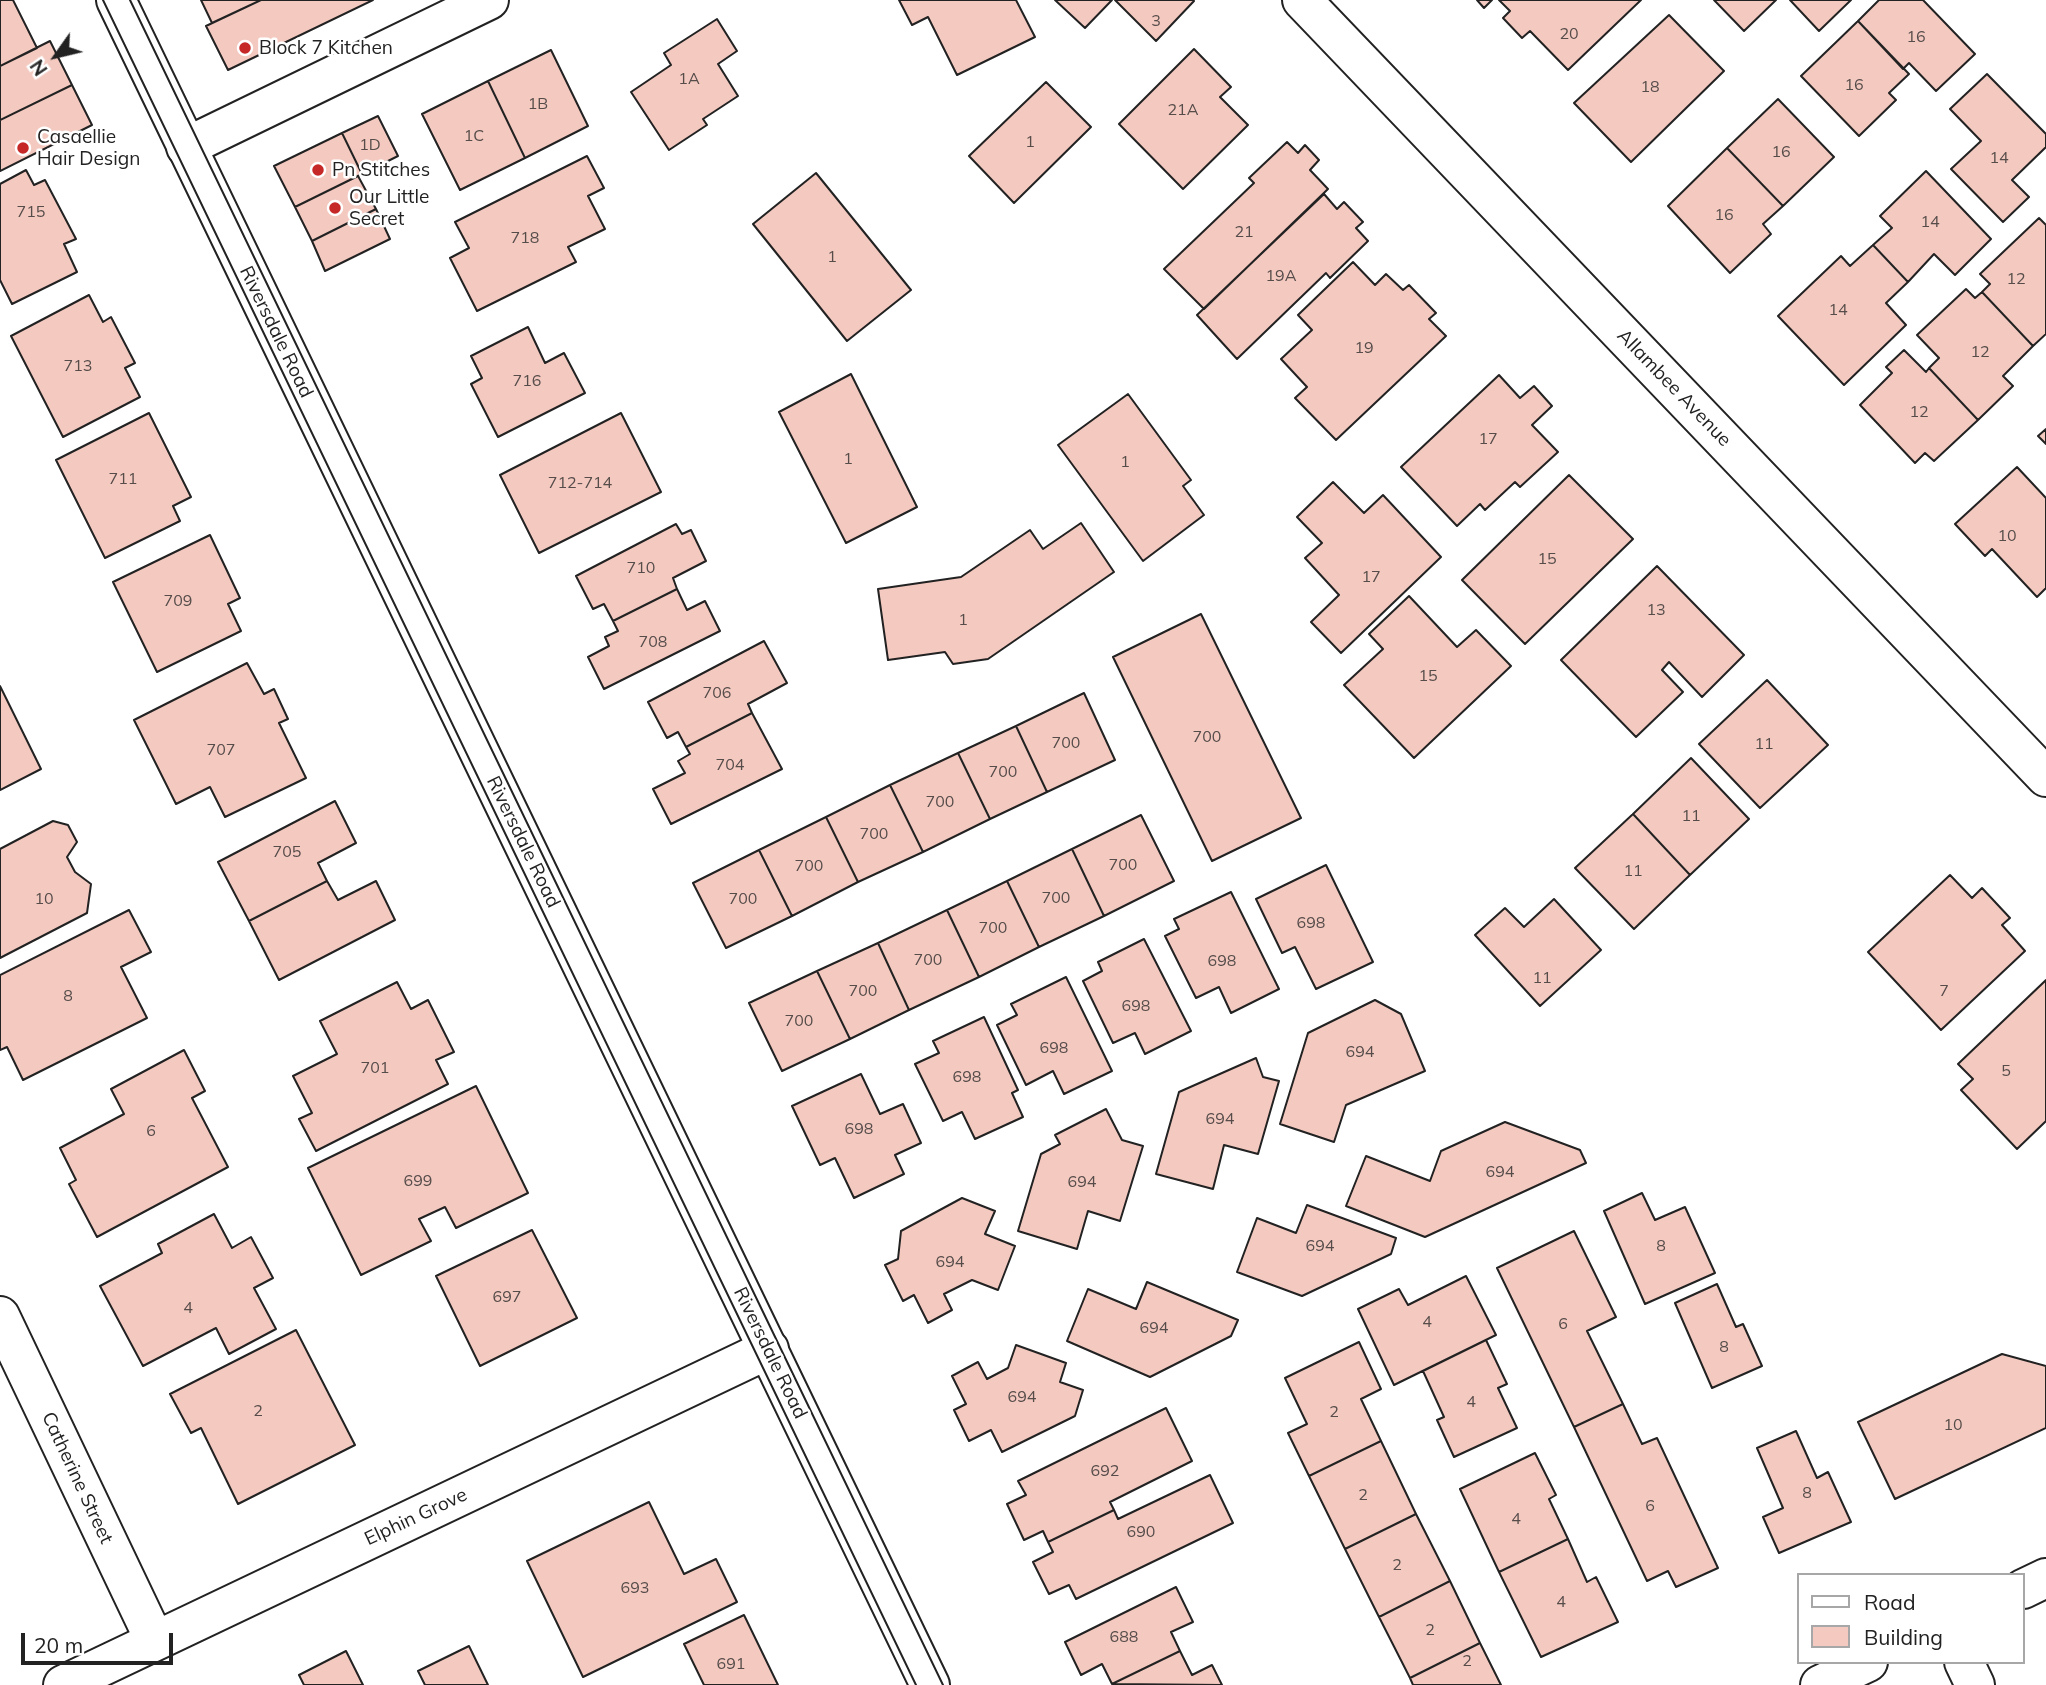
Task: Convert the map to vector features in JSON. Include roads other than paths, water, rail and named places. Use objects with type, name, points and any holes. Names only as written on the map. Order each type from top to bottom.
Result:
[{"type":"street","name":"Riversdale Road","points":[[116,0],[930,1685]]},
{"type":"street","points":[[186,147],[489,0]]},
{"type":"street","name":"Allambee Avenue","points":[[1302,0],[2046,777]]},
{"type":"street","name":"Catherine Street","points":[[0,1315],[155,1641]]},
{"type":"street","name":"Elphin Grove","points":[[63,1685],[769,1349]]},
{"type":"street","points":[[2025,1587],[2046,1578]]},
{"type":"street","points":[[1820,1685],[1864,1664]]},
{"type":"street","points":[[1965,1664],[1975,1685]]},
{"type":"tram line","points":[[103,0],[916,1685]]},
{"type":"tram line","points":[[130,0],[943,1685]]},
{"type":"place","name":"Block 7 Kitchen","points":[[245,48]]},
{"type":"place","name":"Casaellie Hair Design","points":[[23,148]]},
{"type":"place","name":"Pn Stitches","points":[[318,170]]},
{"type":"place","name":"Our Little Secret","points":[[335,208]]}]
